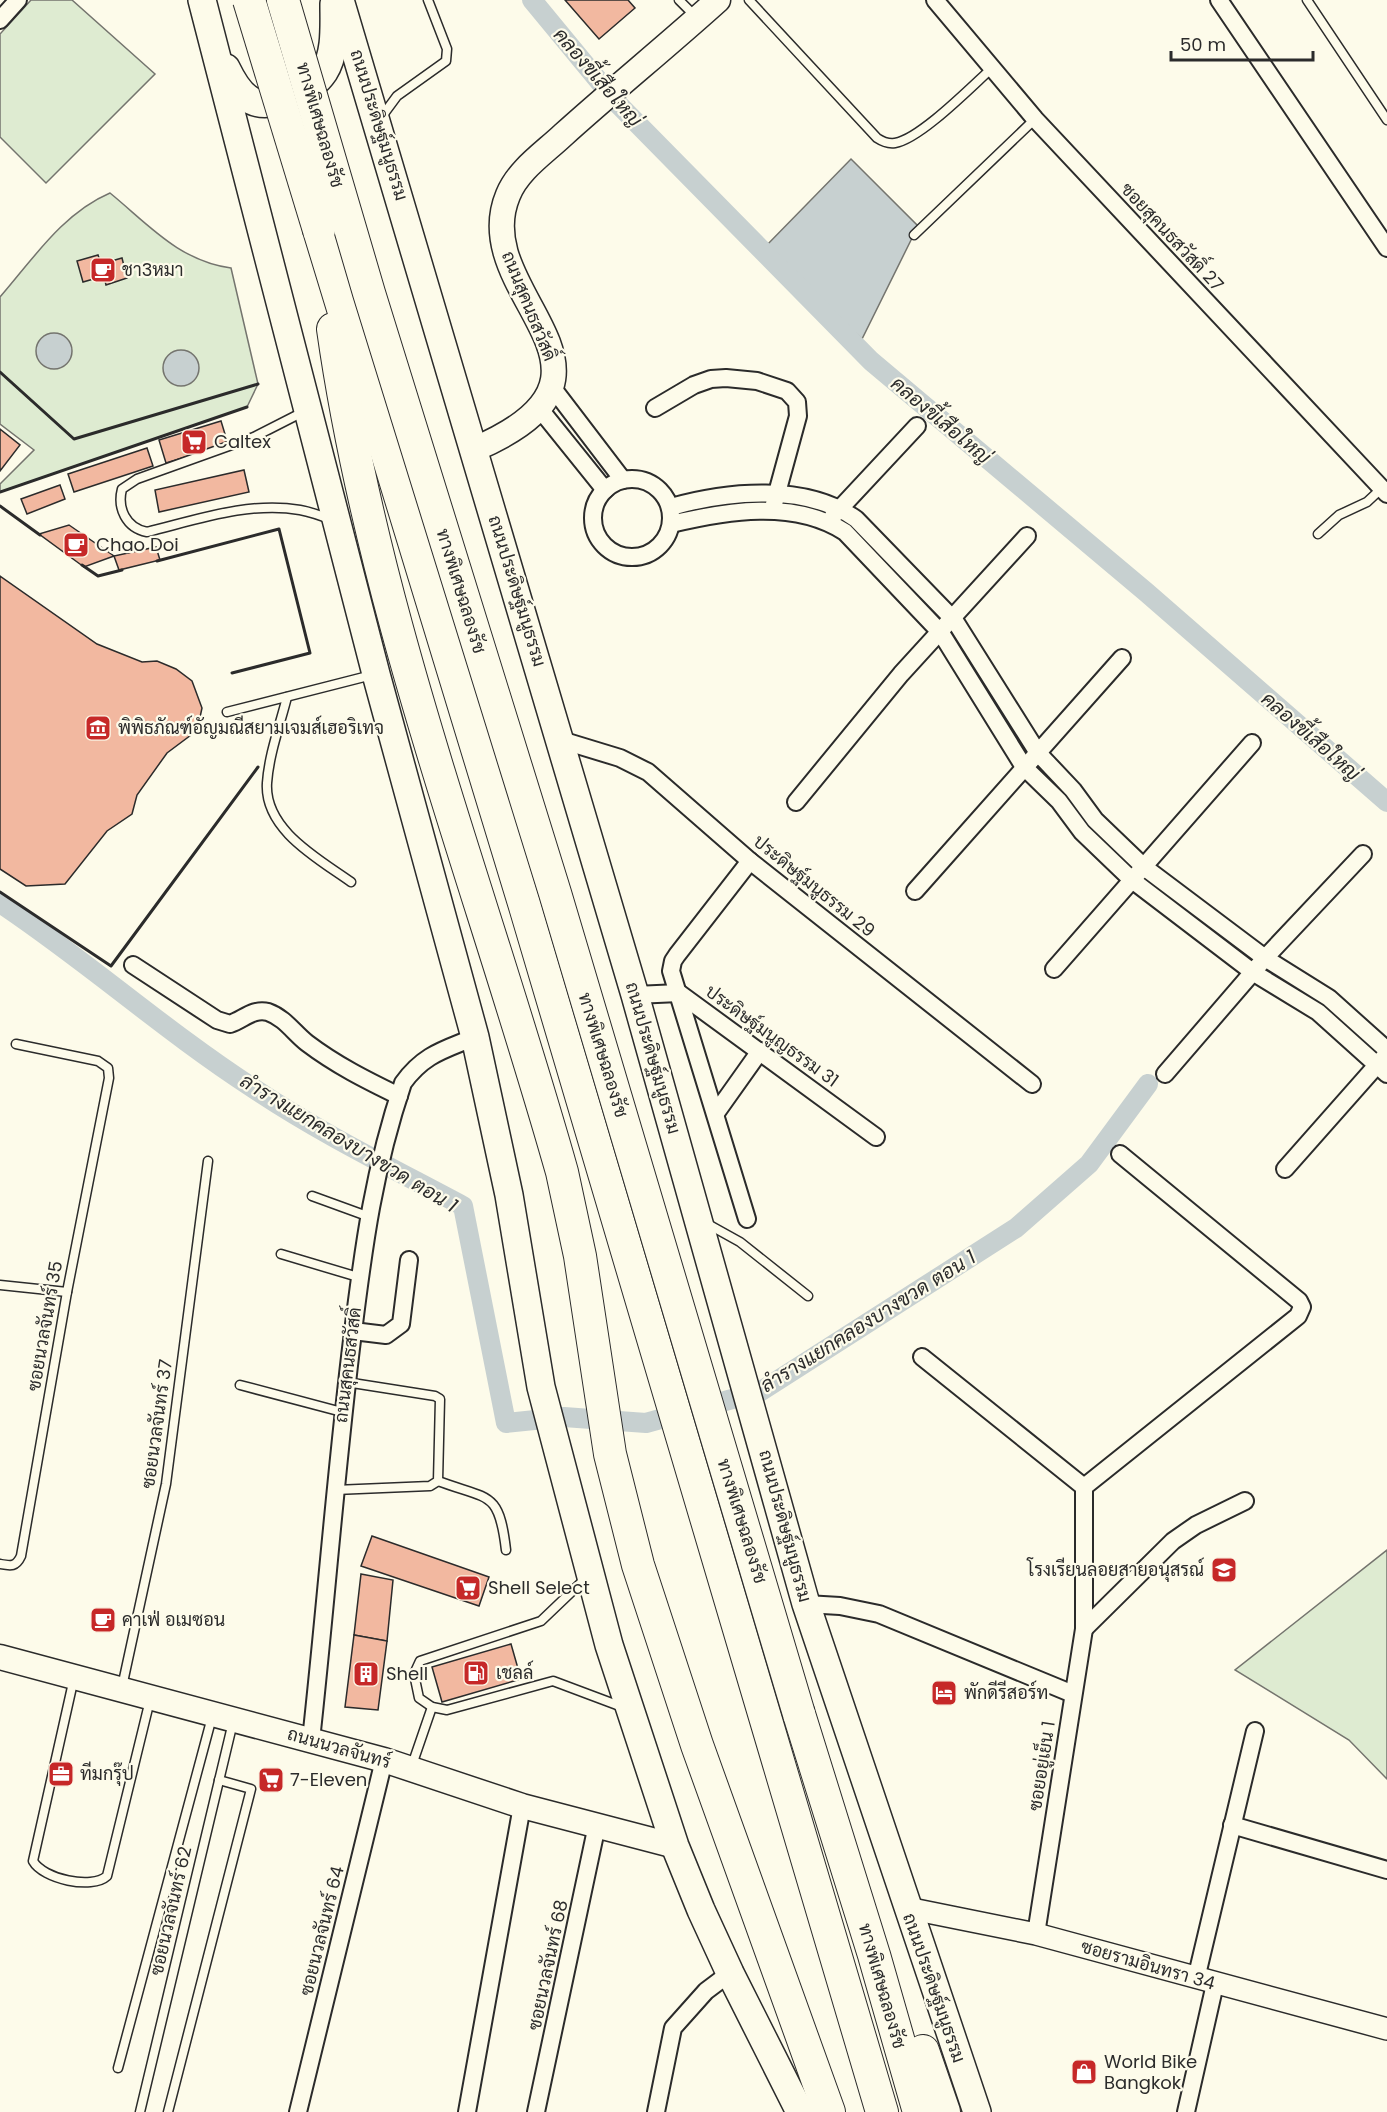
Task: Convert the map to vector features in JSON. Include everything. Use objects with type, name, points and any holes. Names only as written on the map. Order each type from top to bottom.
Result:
[{"type":"highway","name":"ทางพิเศษฉลองรัช","points":[[249,0],[524,903],[882,2112]]},
{"type":"highway","name":"ทางพิเศษฉลองรัช","points":[[283,0],[369,293],[555,893],[795,1702],[874,1955],[919,2112]]},
{"type":"highway","points":[[319,230],[346,420],[384,581],[427,731],[532,1066],[562,1172],[580,1256],[605,1422],[638,1565],[693,1734],[829,2112]]},
{"type":"highway","points":[[874,1955],[912,2015],[944,2112]]},
{"type":"main road","points":[[202,0],[375,674],[476,1036],[509,1195],[530,1330],[549,1420],[590,1575],[675,1846],[730,1973],[800,2112]]},
{"type":"main road","points":[[210,36],[240,92],[261,105],[272,105],[300,93],[324,72],[333,44],[334,0]]},
{"type":"main road","name":"ถนนประดิษฐ์มนูธรรม","points":[[340,0],[378,121],[636,994],[806,1604],[977,2112]]},
{"type":"main road","name":"ถนนสุคนธสวัสดิ์","points":[[474,449],[514,429],[539,408],[552,387],[555,373],[548,345],[506,252],[502,213],[515,181],[718,0]]},
{"type":"main road","name":"ถนนนวลจันทร์","points":[[0,1657],[384,1760],[522,1806],[675,1846]]},
{"type":"street","points":[[0,20],[18,0]]},
{"type":"street","name":"ซอยสุคนธสวัสดิ์ 27","points":[[935,0],[1035,119],[1384,491]]},
{"type":"street","points":[[1219,0],[1387,248]]},
{"type":"street","points":[[655,408],[711,379],[757,381],[787,391],[797,402],[798,416],[775,503]]},
{"type":"street","points":[[552,387],[624,480]]},
{"type":"street","points":[[539,408],[605,490]]},
{"type":"street","points":[[828,521],[918,426]]},
{"type":"street","points":[[624,480],[644,481],[662,492],[671,516],[664,541],[650,553],[632,558],[614,553],[600,542],[593,524],[595,506],[605,490],[624,480]]},
{"type":"street","points":[[671,516],[720,512],[775,503],[840,508],[870,532],[953,619],[1038,753],[1073,789],[1095,820],[1144,867],[1265,958],[1329,998],[1385,1061]]},
{"type":"street","points":[[775,503],[828,521],[858,544],[941,633],[1024,767],[1059,801],[1082,832],[1132,880],[1254,972],[1318,1012],[1385,1061]]},
{"type":"street","points":[[796,802],[901,674],[941,633],[1027,536]]},
{"type":"street","points":[[915,891],[1122,658]]},
{"type":"street","name":"ประดิษฐ์มนูธรรม 29","points":[[561,740],[620,758],[648,772],[750,861],[1032,1084]]},
{"type":"street","points":[[1054,969],[1252,743]]},
{"type":"street","points":[[1165,1074],[1265,958],[1363,854]]},
{"type":"street","points":[[747,1219],[671,971],[673,961],[750,861]]},
{"type":"street","points":[[133,965],[217,1020],[230,1024],[255,1011],[267,1012],[284,1021],[306,1042],[342,1067],[399,1096]]},
{"type":"street","name":"ประดิษฐ์มนูญธรรม 31","points":[[636,994],[679,993],[876,1137]]},
{"type":"street","name":"ถนนสุคนธสวัสดิ์","points":[[311,1740],[342,1412],[358,1276],[377,1170],[403,1083],[421,1060],[476,1036]]},
{"type":"street","points":[[716,1113],[760,1051]]},
{"type":"street","points":[[1285,1169],[1385,1061]]},
{"type":"street","points":[[922,1357],[1084,1488],[1298,1316],[1302,1307],[1299,1301],[1120,1154]]},
{"type":"street","points":[[353,1330],[386,1335],[401,1324],[409,1260]]},
{"type":"street","name":"ซอยอยู่เย็น 1","points":[[1036,1934],[1084,1629],[1084,1488]]},
{"type":"street","points":[[1084,1629],[1173,1541],[1196,1525],[1245,1501]]},
{"type":"street","points":[[806,1604],[840,1606],[879,1614],[1073,1694]]},
{"type":"street","points":[[1186,2112],[1232,1825],[1255,1731]]},
{"type":"street","name":"ซอยนวลจันทร์ 64","points":[[298,2112],[384,1760]]},
{"type":"street","points":[[467,2112],[522,1806]]},
{"type":"street","name":"ซอยนวลจันทร์ 68","points":[[536,2112],[597,1825]]},
{"type":"street","points":[[1232,1825],[1387,1870]]},
{"type":"street","name":"ซอยรามอินทรา 34","points":[[907,1908],[1036,1934],[1387,2029]]},
{"type":"street","points":[[656,2112],[673,2028],[706,1990],[730,1973]]},
{"type":"lane","points":[[378,121],[397,96],[446,61],[447,49],[428,0]]},
{"type":"lane","points":[[679,0],[697,18]]},
{"type":"lane","points":[[749,0],[877,138],[888,144],[903,141],[921,129],[991,69]]},
{"type":"lane","points":[[1307,0],[1387,120]]},
{"type":"lane","points":[[914,235],[1035,119]]},
{"type":"lane","points":[[307,409],[243,441],[137,479],[123,489],[120,500],[124,517],[138,530],[147,532],[228,512],[274,509],[300,510],[335,520]]},
{"type":"lane","points":[[1318,534],[1339,515],[1384,491]]},
{"type":"lane","points":[[227,712],[375,674]]},
{"type":"lane","points":[[286,697],[267,786],[275,816],[292,839],[351,882]]},
{"type":"lane","name":"ซอยนวลจันทร์ 35","points":[[0,1564],[12,1566],[21,1556],[67,1292],[109,1078],[108,1068],[98,1061],[16,1044]]},
{"type":"lane","name":"ซอยนวลจันทร์ 37","points":[[122,1689],[166,1484],[208,1161]]},
{"type":"lane","points":[[312,1196],[367,1216]]},
{"type":"lane","points":[[700,1220],[740,1242],[808,1296]]},
{"type":"lane","points":[[281,1254],[358,1276]]},
{"type":"lane","points":[[0,1285],[67,1292]]},
{"type":"lane","points":[[346,1382],[435,1395],[440,1399],[438,1481]]},
{"type":"lane","points":[[240,1384],[342,1412]]},
{"type":"lane","points":[[335,1490],[430,1486],[438,1481]]},
{"type":"lane","points":[[438,1481],[488,1498],[497,1507],[503,1519],[506,1550]]},
{"type":"lane","points":[[590,1575],[541,1621],[420,1661],[414,1674],[419,1698],[432,1707],[447,1710],[553,1682],[631,1710]]},
{"type":"lane","points":[[74,1676],[33,1861],[42,1872],[70,1881],[102,1881],[107,1876],[150,1696]]},
{"type":"lane","points":[[410,1768],[432,1707]]},
{"type":"lane","points":[[118,2068],[224,1716]]},
{"type":"lane","name":"ซอยนวลจันทร์ 62","points":[[140,2112],[219,1780],[224,1716]]},
{"type":"lane","points":[[168,2112],[251,1788],[219,1780]]},
{"type":"green space","points":[[31,0],[72,0],[155,74],[46,183],[0,137],[0,34]]},
{"type":"green space","points":[[110,193],[165,240],[195,258],[231,268],[258,384],[247,407],[0,492],[0,484],[34,450],[0,424],[0,297],[63,225],[78,212]]},
{"type":"green space","points":[[1387,1550],[1387,1779],[1349,1740],[1235,1670]]},
{"type":"shaded area","points":[[851,159],[918,226],[862,339],[763,249]]},
{"type":"shaded area","points":[[54,333],[67,338],[72,351],[67,364],[54,369],[41,364],[36,351],[41,338]]},
{"type":"shaded area","points":[[181,350],[194,355],[199,368],[194,381],[181,386],[168,381],[163,368],[168,355]]},
{"type":"building","points":[[565,0],[628,0],[635,8],[599,39]]},
{"type":"building","name":"ชา3หมา","points":[[98,255],[101,264],[122,258],[127,278],[106,285],[104,276],[83,282],[77,261]]},
{"type":"building","name":"Caltex","points":[[221,421],[228,444],[166,463],[159,440]]},
{"type":"building","points":[[0,429],[20,445],[0,471]]},
{"type":"building","points":[[147,448],[153,466],[74,492],[68,474]]},
{"type":"building","name":"Caltex","points":[[244,470],[249,492],[159,512],[155,490]]},
{"type":"building","points":[[60,485],[65,499],[27,514],[21,499]]},
{"type":"building","name":"Chao Doi","points":[[69,525],[114,556],[84,567],[39,534]]},
{"type":"building","points":[[156,547],[160,560],[119,570],[114,556]]},
{"type":"building","name":"พิพิธภัณฑ์อัญมณีสยามเจมส์เฮอริเทจ","points":[[0,576],[97,644],[142,662],[157,661],[176,669],[192,681],[202,708],[199,722],[191,735],[167,753],[137,795],[132,814],[107,831],[65,884],[26,886],[0,869]]},
{"type":"building","points":[[372,1536],[489,1577],[479,1606],[361,1566]]},
{"type":"building","points":[[361,1574],[393,1580],[387,1641],[354,1635]]},
{"type":"building","name":"Shell","points":[[354,1635],[387,1641],[378,1710],[345,1707]]},
{"type":"building","name":"เชลล์","points":[[511,1644],[521,1679],[442,1702],[432,1667]]},
{"type":"waterway","name":"คลองขี้เสือใหญ่","points":[[532,0],[617,103],[871,361],[1146,592],[1387,802]]},
{"type":"waterway","name":"ลำรางแยกคลองบางขวด ตอน 1","points":[[0,903],[253,1088],[330,1135],[463,1206],[506,1423],[564,1417],[646,1423],[761,1391],[1016,1228],[1089,1164],[1148,1084]]},
{"type":"wall","points":[[0,372],[74,439],[258,384]]},
{"type":"wall","points":[[0,492],[247,407]]},
{"type":"wall","points":[[0,506],[40,535]]},
{"type":"wall","points":[[157,561],[279,529],[310,653],[232,673]]},
{"type":"wall","points":[[82,565],[98,576],[122,570]]},
{"type":"wall","points":[[0,892],[111,966],[258,767]]},
{"type":"place","name":"ชา3หมา","points":[[103,270]]},
{"type":"place","name":"Caltex","points":[[194,442]]},
{"type":"place","name":"Chao Doi","points":[[76,545]]},
{"type":"place","name":"พิพิธภัณฑ์อัญมณีสยามเจมส์เฮอริเทจ","points":[[98,728]]},
{"type":"place","name":"โรงเรียนลอยสายอนุสรณ์","points":[[1224,1570]]},
{"type":"place","name":"Shell Select","points":[[468,1588]]},
{"type":"place","name":"คาเฟ่ อเมซอน","points":[[103,1620]]},
{"type":"place","name":"เชลล์","points":[[476,1673]]},
{"type":"place","name":"Shell","points":[[366,1674]]},
{"type":"place","name":"พักดีรีสอร์ท","points":[[944,1693]]},
{"type":"place","name":"ทีมกรุ๊ป","points":[[61,1774]]},
{"type":"place","name":"7-Eleven","points":[[271,1780]]},
{"type":"place","name":"World Bike Bangkok","points":[[1084,2072]]}]
